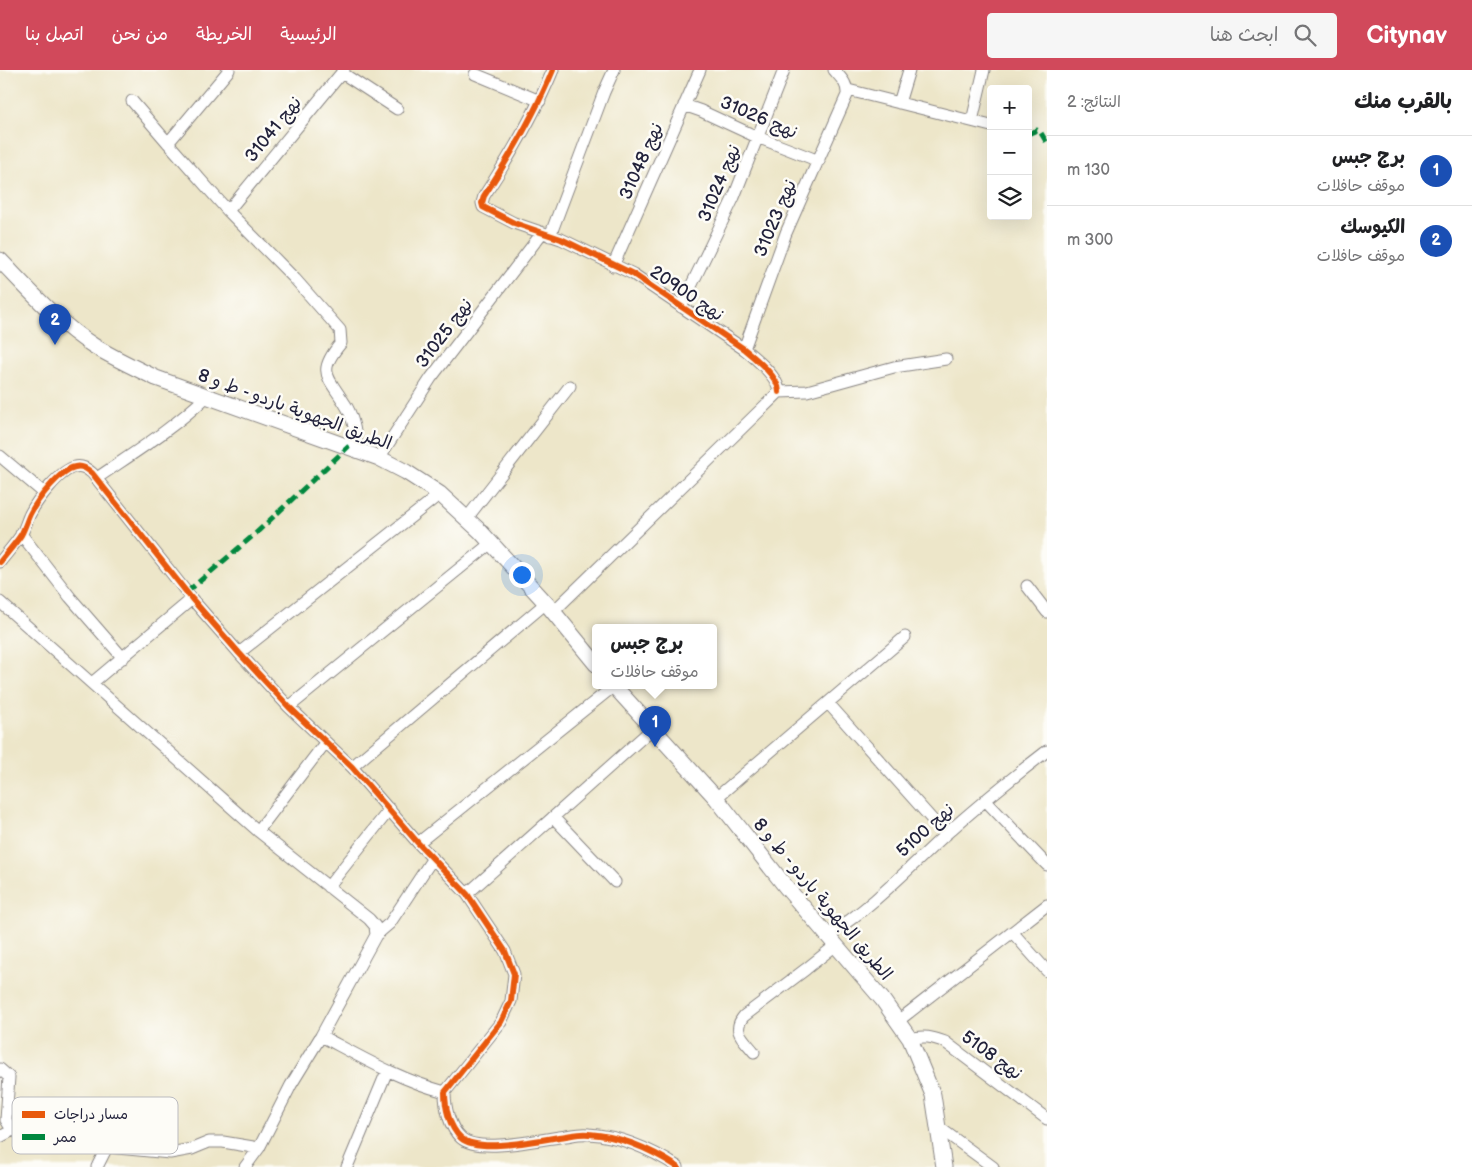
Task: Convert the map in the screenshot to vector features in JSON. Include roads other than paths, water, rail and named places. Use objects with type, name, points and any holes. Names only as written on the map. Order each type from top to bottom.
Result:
[{"type":"main road","name":"الطريق الجهوية باردو - ط و 8","points":[[0,260],[57,318],[93,345],[127,364],[156,378],[358,449],[406,472],[440,494],[467,518],[550,607],[592,659]]},
{"type":"main road","name":"الطريق الجهوية باردو - ط و 8","points":[[617,689],[716,798],[786,887],[882,999],[910,1038],[933,1095],[944,1167]]},
{"type":"street","points":[[168,143],[229,70]]},
{"type":"street","points":[[475,74],[540,101],[553,70]]},
{"type":"street","name":"نهج 31025","points":[[379,458],[431,378],[551,236],[604,92],[614,70]]},
{"type":"street","name":"نهج 31048","points":[[613,266],[700,70]]},
{"type":"street","name":"نهج 31024","points":[[681,307],[734,197],[784,70]]},
{"type":"street","points":[[834,70],[848,90],[987,125]]},
{"type":"street","points":[[899,104],[909,70]]},
{"type":"street","points":[[972,120],[984,70]]},
{"type":"street","points":[[343,71],[397,110]]},
{"type":"street","name":"نهج 31041","points":[[228,211],[343,71]]},
{"type":"street","name":"نهج 31023","points":[[744,350],[786,233],[819,161],[848,90]]},
{"type":"street","points":[[132,101],[228,211],[295,279],[340,330],[342,343],[329,361],[326,371],[329,381],[346,405],[354,425],[358,449]]},
{"type":"street","name":"نهج 20900","points":[[540,101],[516,148],[484,196],[483,207],[514,223],[551,236],[633,274],[761,363],[777,384],[779,392]]},
{"type":"street","name":"نهج 31026","points":[[684,105],[720,119],[757,137],[819,161]]},
{"type":"street","points":[[352,767],[550,607],[779,392],[806,391],[894,368],[946,359]]},
{"type":"street","points":[[467,518],[570,386]]},
{"type":"street","points":[[97,478],[165,432],[194,409],[206,396]]},
{"type":"street","points":[[0,456],[44,493]]},
{"type":"street","points":[[0,562],[22,534],[31,512],[44,493],[67,470],[76,466],[86,468],[97,478],[192,599],[239,653],[289,707],[352,767],[418,843],[467,894],[505,951],[514,974],[511,1001],[500,1022],[444,1092],[445,1106],[452,1125],[461,1138],[474,1144],[493,1146],[588,1134],[638,1146],[678,1167]]},
{"type":"street","points":[[239,653],[440,494]]},
{"type":"street","points":[[22,534],[70,597],[123,658]]},
{"type":"street","points":[[289,707],[491,543]]},
{"type":"street","points":[[1027,586],[1047,612]]},
{"type":"street","points":[[92,682],[192,599]]},
{"type":"street","points":[[0,602],[258,831],[369,919],[375,926],[376,935]]},
{"type":"street","points":[[716,798],[905,637]]},
{"type":"street","points":[[418,843],[610,689]]},
{"type":"street","points":[[828,703],[946,835]]},
{"type":"street","points":[[467,894],[653,728]]},
{"type":"street","points":[[258,831],[325,743]]},
{"type":"street","name":"نهج 5100","points":[[754,1052],[740,1035],[737,1028],[739,1021],[800,974],[847,923],[985,800],[1047,752]]},
{"type":"street","points":[[985,800],[1047,865]]},
{"type":"street","points":[[328,887],[390,809]]},
{"type":"street","points":[[553,817],[615,882]]},
{"type":"street","points":[[245,1167],[259,1148],[376,935],[390,923],[433,858]]},
{"type":"street","points":[[898,1021],[1047,905]]},
{"type":"street","points":[[1013,933],[1047,971]]},
{"type":"street","name":"نهج 5108","points":[[910,1038],[921,1035],[945,1042],[1047,1119]]},
{"type":"street","points":[[321,1036],[387,1071],[422,1086],[444,1092]]},
{"type":"street","points":[[0,1069],[9,1076],[6,1120],[12,1129]]},
{"type":"street","points":[[347,1167],[387,1071]]},
{"type":"street","points":[[937,1126],[993,1167]]},
{"type":"street","points":[[0,1137],[12,1131]]},
{"type":"street","points":[[178,1152],[192,1149],[209,1142],[223,1142],[259,1148]]},
{"type":"street","points":[[97,1167],[104,1154]]},
{"type":"place","name":"الكيوسك","points":[[55,345]]},
{"type":"place","name":"برج جبس","points":[[655,747]]}]
